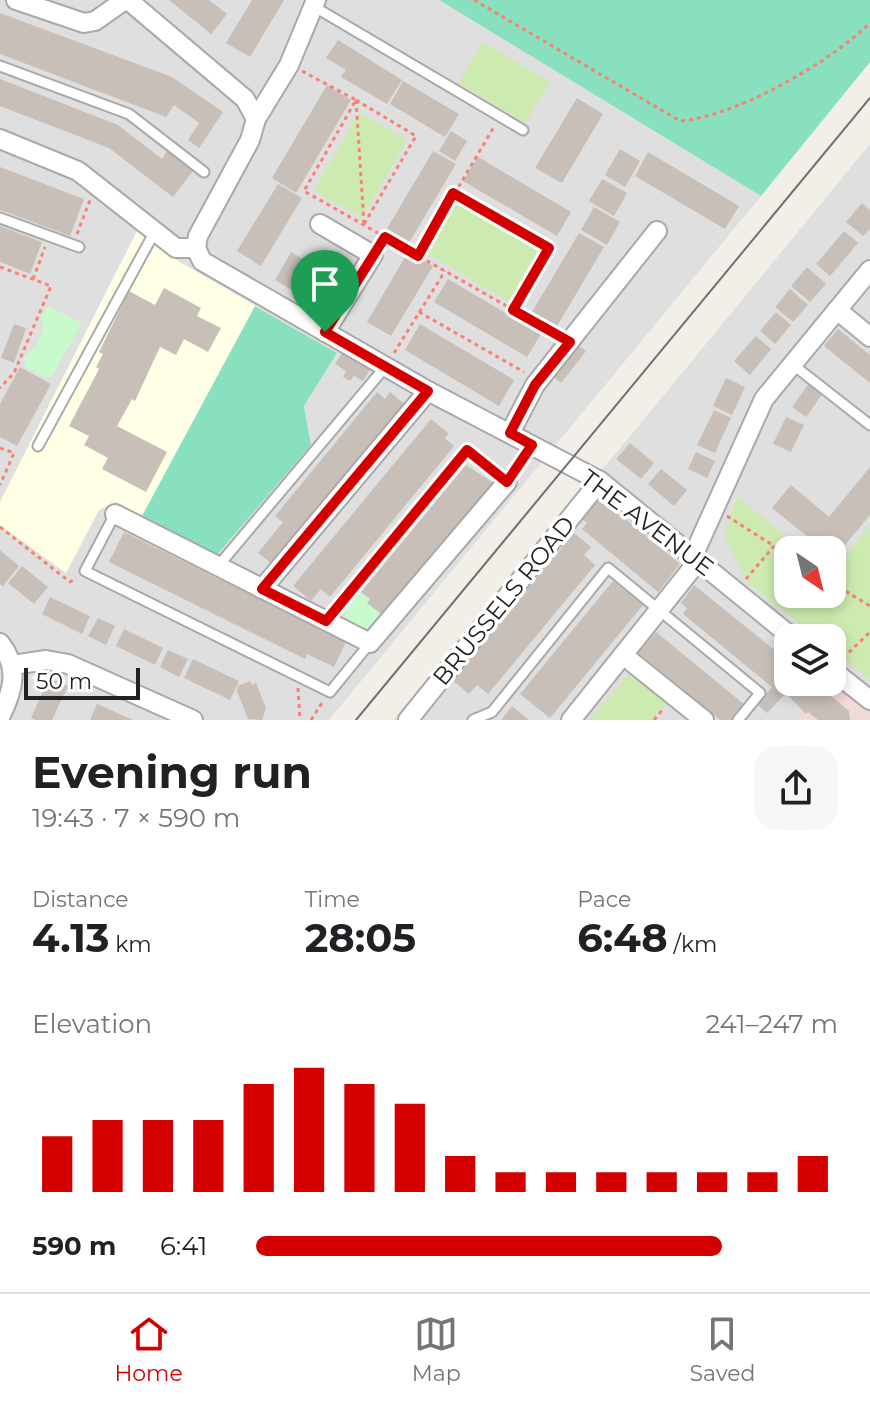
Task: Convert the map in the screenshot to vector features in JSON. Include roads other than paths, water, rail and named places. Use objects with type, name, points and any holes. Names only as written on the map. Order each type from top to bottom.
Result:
[{"type":"street","points":[[16,0],[84,23],[95,21],[127,0],[245,99],[256,119]]},
{"type":"street","points":[[196,248],[198,236],[250,140],[256,119],[289,65],[314,3]]},
{"type":"street","name":"THE AVENUE","points":[[0,139],[78,171],[176,248],[196,248],[202,261],[325,332],[428,391],[600,481],[776,624]]},
{"type":"street","points":[[320,224],[373,255],[325,332]]},
{"type":"street","points":[[510,433],[539,381],[657,231]]},
{"type":"street","points":[[571,720],[696,559],[759,409],[870,270]]},
{"type":"street","points":[[837,310],[870,337]]},
{"type":"street","points":[[262,589],[428,391]]},
{"type":"street","name":"BRUSSELS ROAD","points":[[408,720],[600,481]]},
{"type":"street","points":[[115,514],[370,643],[507,482]]},
{"type":"street","points":[[0,643],[13,665],[12,685],[0,717]]},
{"type":"street","points":[[623,655],[704,720]]},
{"type":"street","points":[[13,665],[46,660],[68,664],[167,715],[193,720]]},
{"type":"street","points":[[846,675],[870,700]]},
{"type":"lane","points":[[314,3],[523,130]]},
{"type":"lane","points":[[0,66],[129,114],[204,172]]},
{"type":"lane","points":[[0,218],[76,246]]},
{"type":"lane","points":[[38,446],[154,233]]},
{"type":"lane","points":[[792,364],[870,425]]},
{"type":"lane","points":[[219,565],[386,366]]},
{"type":"lane","points":[[326,621],[467,450],[507,482]]},
{"type":"lane","points":[[115,514],[85,571],[330,692],[370,643]]},
{"type":"lane","points":[[473,720],[492,712],[608,568],[760,693],[738,720]]},
{"type":"tram line","points":[[356,720],[870,98]]}]
